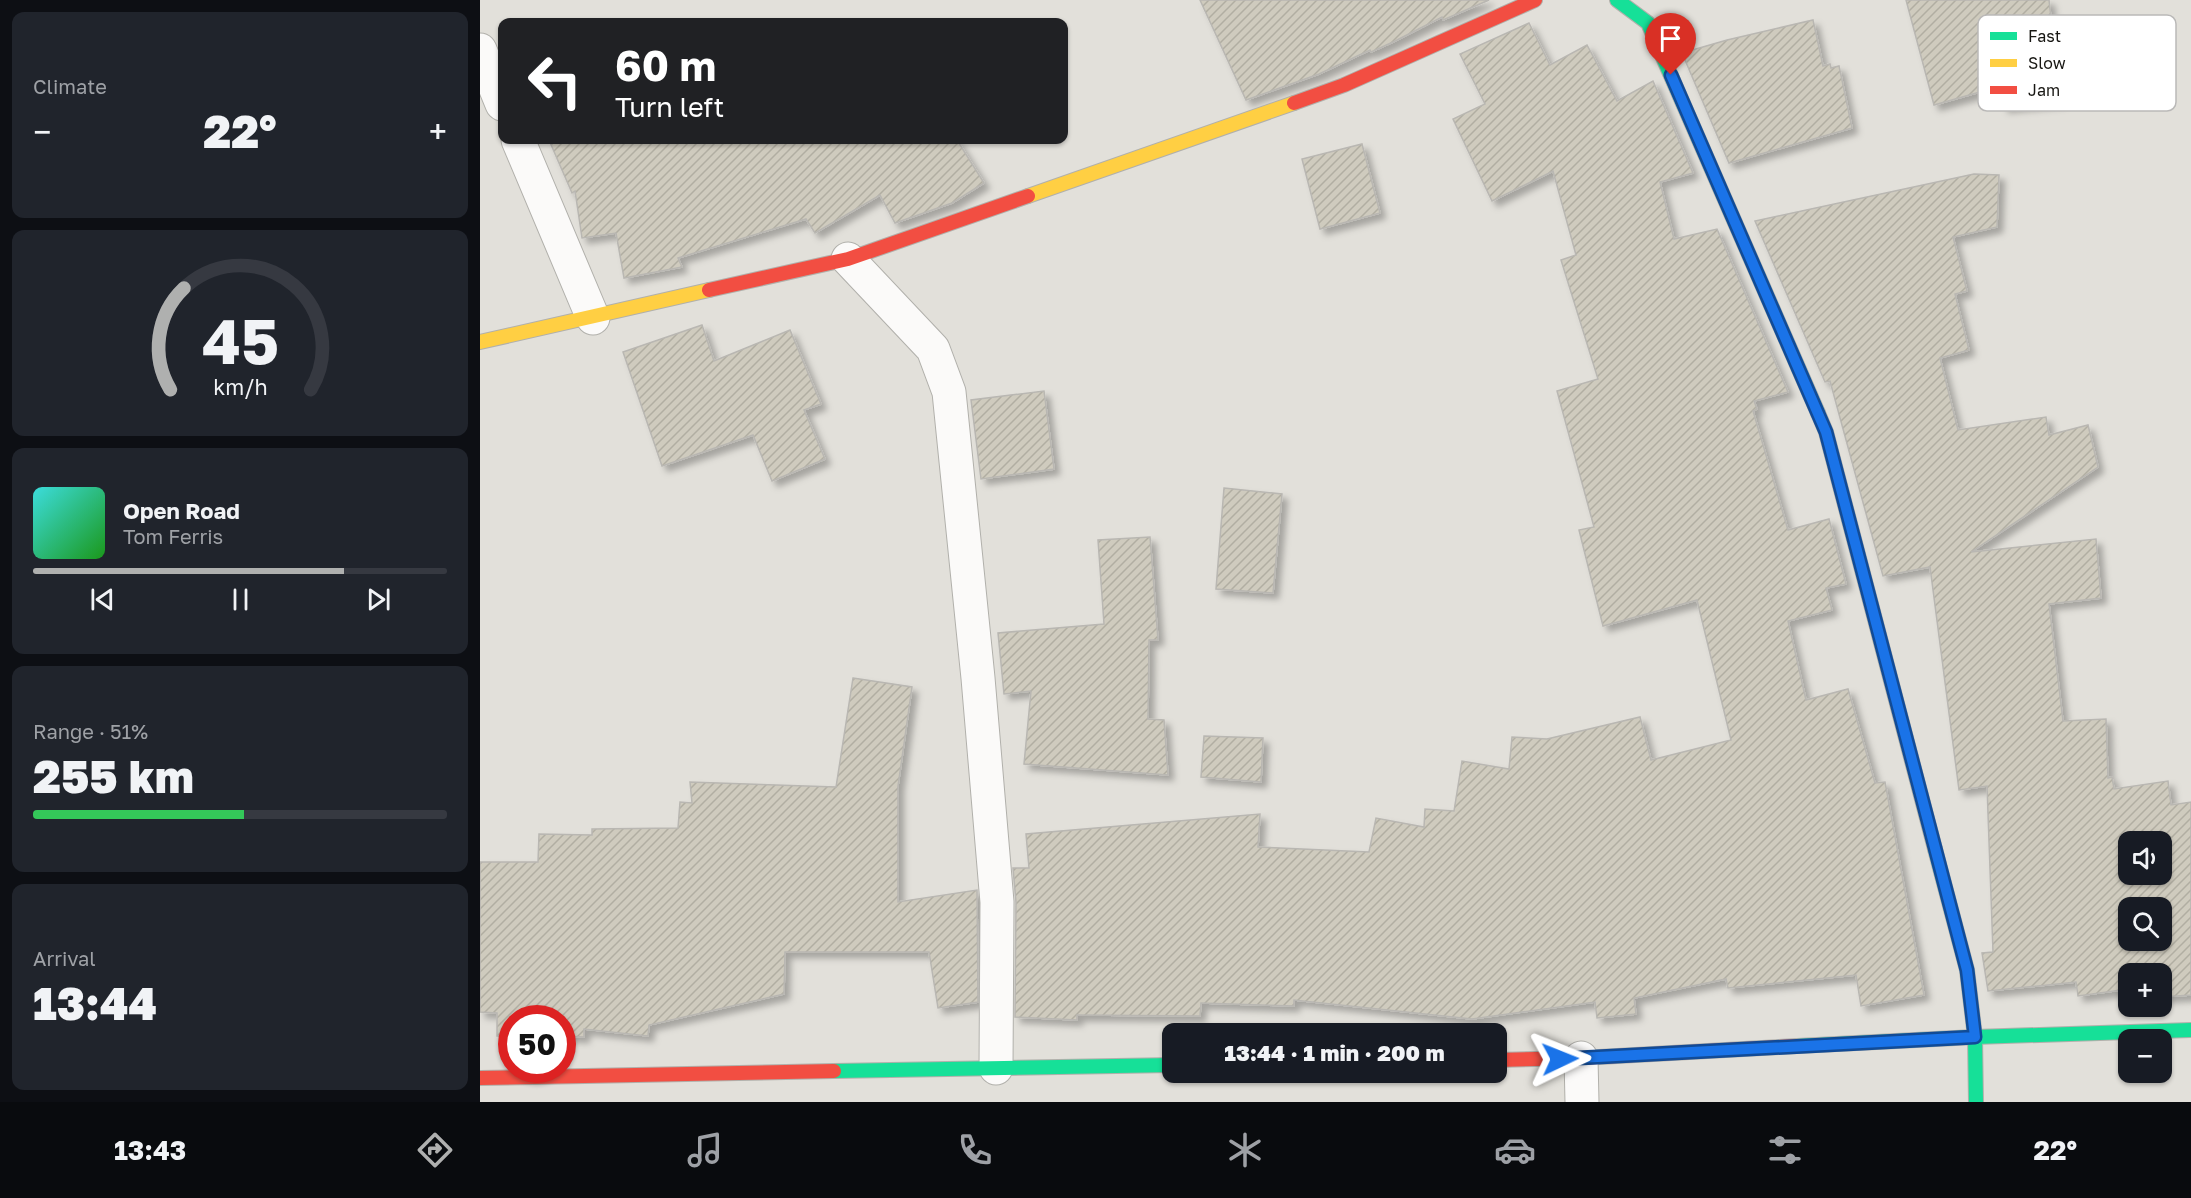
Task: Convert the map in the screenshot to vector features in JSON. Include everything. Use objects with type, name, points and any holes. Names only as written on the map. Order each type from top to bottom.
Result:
[{"type":"street","points":[[480,342],[848,260],[1344,85],[1535,0]]},
{"type":"street","points":[[1617,0],[1648,23],[1826,432],[1967,970],[1975,1037],[1976,1102]]},
{"type":"street","points":[[480,50],[498,94]]},
{"type":"street","points":[[520,144],[593,318]]},
{"type":"street","points":[[848,260],[933,349],[949,392],[978,678],[997,902],[996,1068]]},
{"type":"street","points":[[1507,1060],[1581,1058],[1975,1037],[2191,1030]]},
{"type":"street","points":[[1581,1058],[1582,1102]]},
{"type":"street","points":[[480,1078],[1162,1065]]},
{"type":"building","points":[[1200,0],[1489,0],[1443,20],[1442,17],[1393,42],[1319,74],[1246,100]]},
{"type":"building","points":[[1906,0],[2049,0],[2051,15],[1978,15],[1978,93],[1934,105]]},
{"type":"building","points":[[1813,20],[1823,66],[1830,64],[1831,68],[1839,66],[1852,128],[1729,163],[1682,53]]},
{"type":"building","points":[[1529,23],[1550,65],[1587,45],[1617,101],[1653,81],[1693,173],[1660,182],[1674,239],[1717,229],[1788,392],[1754,401],[1757,409],[1753,411],[1788,530],[1829,519],[1846,584],[1826,588],[1832,610],[1788,621],[1806,700],[1848,689],[1875,783],[1885,782],[1924,995],[1861,1006],[1856,975],[1728,988],[1726,979],[1634,998],[1636,1014],[1597,1018],[1595,1002],[1472,1019],[1294,1000],[1294,1006],[1201,1003],[1200,1016],[1077,1015],[1077,1020],[1015,1017],[1016,902],[1013,868],[1029,868],[1026,834],[1260,814],[1258,847],[1369,852],[1376,818],[1424,827],[1425,809],[1454,811],[1462,761],[1509,769],[1512,737],[1547,739],[1640,717],[1651,760],[1731,740],[1697,600],[1603,626],[1579,530],[1594,527],[1557,391],[1598,379],[1561,260],[1576,255],[1553,171],[1492,201],[1453,119],[1485,104],[1460,54]]},
{"type":"building","points":[[551,144],[960,144],[984,183],[952,203],[895,223],[880,195],[815,233],[806,219],[678,258],[682,267],[624,278],[616,233],[582,238],[575,191],[572,193]]},
{"type":"building","points":[[1362,144],[1380,213],[1320,229],[1302,159]]},
{"type":"building","points":[[1974,174],[1999,175],[1997,227],[1953,237],[1967,291],[1955,294],[1969,350],[1940,358],[1958,430],[2046,417],[2049,435],[2088,425],[2098,467],[1971,552],[2096,539],[2101,598],[2049,604],[2063,721],[2106,719],[2108,778],[2112,777],[2114,789],[2168,781],[2171,805],[2191,802],[2191,995],[2172,996],[2172,963],[2118,963],[2118,990],[2078,996],[2076,982],[1988,991],[1982,953],[1993,952],[1987,786],[1959,790],[1930,567],[1883,576],[1830,381],[1825,382],[1755,221]]},
{"type":"building","points":[[702,325],[714,361],[790,330],[821,404],[804,410],[825,459],[772,481],[753,435],[662,466],[623,352]]},
{"type":"building","points":[[1044,391],[1054,469],[981,479],[971,400]]},
{"type":"building","points":[[1224,488],[1282,494],[1273,593],[1216,589]]},
{"type":"building","points":[[1150,537],[1158,640],[1149,640],[1148,719],[1164,720],[1168,775],[1024,764],[1031,691],[1004,694],[998,633],[1104,624],[1098,540]]},
{"type":"building","points":[[853,678],[912,687],[898,786],[898,902],[977,890],[978,1002],[938,1008],[929,952],[785,952],[784,994],[649,1025],[648,1036],[584,1029],[584,1037],[576,1037],[576,1005],[498,1005],[497,1036],[497,1013],[480,1012],[480,862],[538,862],[539,834],[592,835],[592,829],[678,828],[680,802],[692,803],[690,782],[836,787]]},
{"type":"building","points":[[1204,736],[1263,738],[1261,782],[1201,777]]},
{"type":"traffic: fast","points":[[1617,0],[1648,23],[1818,413]]},
{"type":"traffic: fast","points":[[1935,849],[1967,970],[1975,1037],[1976,1102]]},
{"type":"traffic: fast","points":[[1797,1046],[2191,1030]]},
{"type":"traffic: fast","points":[[834,1071],[1162,1065]]},
{"type":"traffic: slow","points":[[1028,196],[1294,103]]},
{"type":"traffic: slow","points":[[480,342],[709,290]]},
{"type":"traffic: slow","points":[[1818,413],[1826,432],[1935,849]]},
{"type":"traffic: jam","points":[[1294,103],[1344,85],[1535,0]]},
{"type":"traffic: jam","points":[[709,290],[848,259],[1028,196]]},
{"type":"traffic: jam","points":[[1507,1060],[1797,1046]]},
{"type":"traffic: jam","points":[[480,1078],[834,1071]]},
{"type":"route","points":[[1560,1059],[1975,1037],[1967,970],[1826,432],[1671,75]]}]
